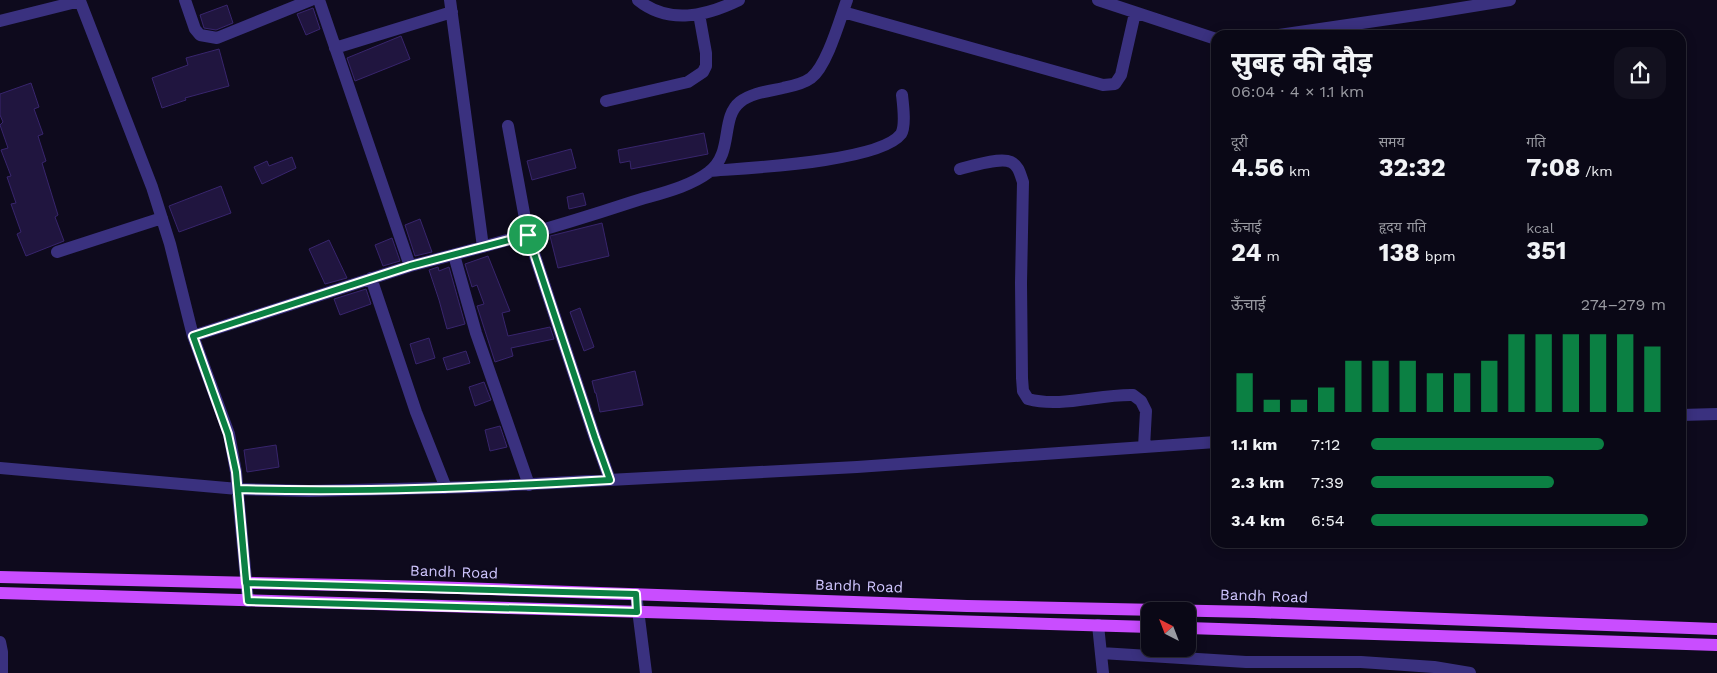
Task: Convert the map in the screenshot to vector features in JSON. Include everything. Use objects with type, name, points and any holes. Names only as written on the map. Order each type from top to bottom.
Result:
[{"type":"main road","name":"Bandh Road","points":[[0,577],[636,594],[967,606],[1254,612],[1717,629]]},
{"type":"main road","points":[[0,593],[1141,627]]},
{"type":"main road","points":[[1196,628],[1717,645]]},
{"type":"street","points":[[185,0],[195,29],[200,36],[218,38],[311,0]]},
{"type":"street","points":[[319,0],[410,266]]},
{"type":"street","points":[[638,0],[646,6],[660,6],[682,16],[719,10],[738,0]]},
{"type":"street","points":[[1098,0],[1211,37]]},
{"type":"street","points":[[1312,30],[1510,0]]},
{"type":"street","points":[[0,21],[82,1],[152,187],[193,336],[228,434],[238,489],[248,601]]},
{"type":"street","points":[[336,48],[451,6],[483,247]]},
{"type":"street","points":[[193,336],[371,278],[528,235],[691,182],[710,171],[721,159],[727,142],[729,123],[734,107],[744,98],[797,85],[811,78],[823,64],[845,6],[1103,85],[1115,84],[1121,75],[1135,13]]},
{"type":"street","points":[[606,101],[688,82],[703,72],[706,66],[706,52],[699,14]]},
{"type":"street","points":[[710,171],[831,159],[886,144],[901,134],[904,127],[902,95]]},
{"type":"street","points":[[508,126],[528,235],[610,480]]},
{"type":"street","points":[[960,168],[996,161],[1010,162],[1019,168],[1023,182],[1022,378],[1023,390],[1028,399],[1060,401],[1133,396],[1142,401],[1146,410],[1144,447]]},
{"type":"street","points":[[57,252],[162,218]]},
{"type":"street","points":[[454,255],[476,332],[530,485]]},
{"type":"street","points":[[371,278],[416,412],[446,488]]},
{"type":"street","points":[[1686,416],[1717,414]]},
{"type":"street","points":[[0,468],[238,489],[309,491],[530,485],[857,467],[1211,442]]},
{"type":"street","points":[[636,594],[646,673]]},
{"type":"street","points":[[1098,625],[1104,673]]},
{"type":"street","points":[[0,642],[2,673]]},
{"type":"street","points":[[1101,653],[1246,662],[1361,662],[1434,667],[1462,672]]},
{"type":"building","points":[[227,5],[233,23],[216,30],[204,28],[200,15]]},
{"type":"building","points":[[313,8],[320,29],[306,35],[297,14]]},
{"type":"building","points":[[401,36],[410,59],[355,81],[347,58]]},
{"type":"building","points":[[219,49],[229,86],[185,98],[186,100],[162,108],[152,78],[188,65],[186,58]]},
{"type":"building","points":[[31,83],[39,107],[34,109],[43,134],[38,136],[46,161],[42,163],[58,215],[55,217],[64,241],[26,256],[17,234],[21,232],[11,204],[16,203],[7,177],[11,176],[1,150],[8,148],[0,125],[3,122],[0,115],[0,94]]},
{"type":"building","points":[[704,133],[708,154],[631,169],[630,161],[620,163],[618,150]]},
{"type":"building","points":[[571,149],[576,168],[532,180],[527,161]]},
{"type":"building","points":[[292,157],[296,168],[262,184],[254,167],[267,161],[269,166]]},
{"type":"building","points":[[221,186],[231,213],[179,232],[169,206]]},
{"type":"building","points":[[583,193],[586,205],[569,209],[567,197]]},
{"type":"building","points":[[420,219],[432,252],[415,256],[405,225]]},
{"type":"building","points":[[602,223],[609,256],[558,268],[550,236]]},
{"type":"building","points":[[392,238],[400,261],[383,266],[375,245]]},
{"type":"building","points":[[329,240],[347,278],[325,284],[309,249]]},
{"type":"building","points":[[488,256],[510,311],[502,313],[508,336],[550,327],[554,339],[511,348],[513,356],[495,362],[477,306],[484,304],[477,285],[472,287],[465,264]]},
{"type":"building","points":[[438,267],[439,271],[449,267],[465,324],[447,329],[429,270]]},
{"type":"building","points":[[366,289],[371,304],[340,315],[334,299]]},
{"type":"building","points":[[580,308],[594,347],[584,351],[570,312]]},
{"type":"building","points":[[429,338],[435,358],[416,364],[410,344]]},
{"type":"building","points":[[466,351],[470,363],[447,370],[443,358]]},
{"type":"building","points":[[635,371],[643,405],[600,412],[592,381]]},
{"type":"building","points":[[484,382],[491,400],[475,406],[469,387]]},
{"type":"building","points":[[500,426],[507,447],[490,451],[485,430]]},
{"type":"building","points":[[276,445],[279,467],[247,472],[244,450]]},
{"type":"route","points":[[528,235],[410,266],[193,336],[222,412],[228,434],[236,472],[246,583],[636,594],[637,612],[248,601],[246,583],[238,489],[309,491],[476,488],[610,480],[528,235]]}]
